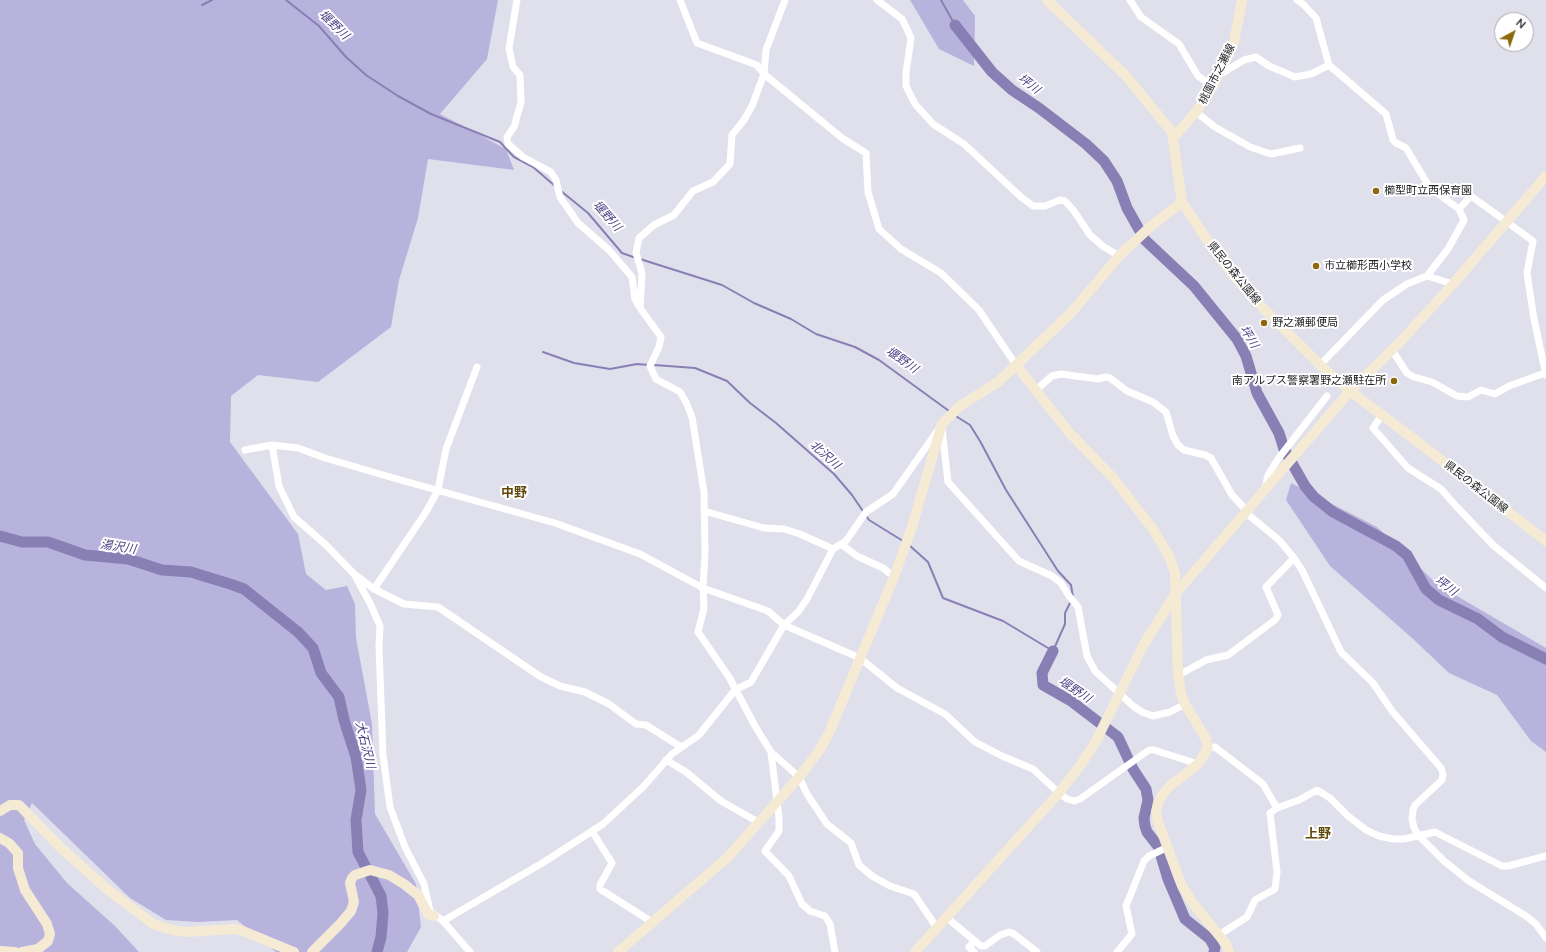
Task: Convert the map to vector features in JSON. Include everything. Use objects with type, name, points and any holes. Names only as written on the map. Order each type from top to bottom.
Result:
[{"type":"street","points":[[518,0],[509,48],[513,67],[520,75],[522,102],[514,127],[508,137],[508,144],[523,158],[551,172],[560,194],[578,223],[609,250],[632,277],[635,299],[661,337],[659,347],[651,364],[656,379],[680,392],[692,417],[704,492],[704,608],[698,632],[714,653],[771,752],[799,777],[827,824],[850,843],[859,865],[872,876],[890,886],[914,894],[937,928]]},
{"type":"street","points":[[680,0],[697,43],[758,65],[764,74],[842,138],[866,153],[868,192],[879,229],[900,249],[941,273],[979,310],[1016,365],[1068,431],[1114,479],[1153,529],[1169,556],[1175,573],[1179,675],[1182,694],[1185,704],[1206,739],[1208,748],[1198,764],[1170,786],[1163,794],[1158,803],[1156,812],[1166,848],[1182,886],[1192,902],[1226,944],[1229,952]]},
{"type":"street","points":[[640,308],[642,273],[636,254],[639,238],[654,226],[674,215],[693,191],[713,182],[730,164],[732,135],[744,120],[752,106],[764,74],[766,50],[785,0]]},
{"type":"street","points":[[877,0],[902,19],[907,29],[911,38],[906,73],[906,86],[915,104],[933,124],[964,144],[1021,197],[1033,206],[1046,206],[1060,200],[1065,201],[1074,211],[1090,235],[1104,247],[1122,253]]},
{"type":"street","name":"県民の森公園線","points":[[1046,0],[1107,56],[1126,76],[1172,132],[1182,202],[1211,246],[1234,275],[1268,313],[1320,365],[1350,391],[1546,542]]},
{"type":"street","points":[[1130,0],[1141,17],[1179,44],[1198,76],[1213,86]]},
{"type":"street","name":"桃園市之瀬線","points":[[1173,138],[1196,112],[1213,86],[1234,42],[1242,0]]},
{"type":"street","points":[[1297,0],[1316,18],[1329,64],[1386,114],[1393,140],[1396,144],[1406,148],[1430,188],[1459,210],[1464,220],[1448,249],[1427,276],[1407,284],[1383,300],[1320,365]]},
{"type":"street","points":[[1217,76],[1244,60],[1256,57],[1269,66],[1295,77],[1311,74],[1329,64]]},
{"type":"street","points":[[1196,112],[1215,127],[1250,147],[1271,154],[1300,148]]},
{"type":"street","points":[[915,952],[1059,793],[1082,763],[1099,736],[1121,694],[1144,644],[1176,593],[1350,391],[1392,350],[1453,284],[1546,176]]},
{"type":"street","points":[[1392,350],[1407,373],[1414,377],[1432,382],[1458,396],[1468,397],[1481,390],[1495,394],[1518,382],[1546,374],[1534,319],[1527,273],[1533,242],[1471,196],[1459,210]]},
{"type":"street","points":[[312,952],[351,911],[354,902],[350,883],[355,875],[370,870],[388,875],[404,884],[418,895],[428,914],[439,918],[544,862],[603,824],[643,787],[672,754],[699,735],[735,690],[751,682],[784,625],[798,612],[807,599],[833,549],[846,540],[864,514],[893,494],[949,417],[960,406],[998,382],[1071,313],[1122,253],[1150,227],[1182,202]]},
{"type":"street","points":[[1427,276],[1453,284]]},
{"type":"street","points":[[374,589],[426,512],[438,490],[446,449],[477,367]]},
{"type":"street","points":[[1036,390],[1052,376],[1061,374],[1098,379],[1106,377],[1110,378],[1128,391],[1153,402],[1166,412],[1173,436],[1178,445],[1184,450],[1211,458],[1232,495],[1246,512],[1279,540],[1294,558],[1302,570],[1341,652],[1373,684],[1392,711],[1440,768],[1443,774],[1442,780],[1415,805],[1412,810],[1414,828],[1419,836],[1444,861],[1468,880],[1526,916],[1536,924],[1546,938]]},
{"type":"street","points":[[1266,489],[1268,475],[1278,459],[1327,396]]},
{"type":"street","points":[[1382,415],[1373,428],[1408,468],[1441,489],[1493,545],[1546,588]]},
{"type":"street","points":[[618,952],[728,857],[799,777],[819,751],[829,733],[894,577],[949,417]]},
{"type":"street","points":[[949,417],[948,482],[1019,562],[1052,576],[1061,583],[1078,607],[1087,656],[1095,670],[1133,706],[1142,712],[1153,716],[1170,712],[1185,704]]},
{"type":"street","points":[[272,445],[280,486],[294,517],[325,544],[354,574],[374,589],[404,604],[438,607],[541,676],[560,686],[585,692],[609,704],[636,724],[646,725],[682,746]]},
{"type":"street","points":[[245,450],[272,445],[298,448],[325,458],[555,523],[640,554],[703,588],[768,611],[784,625],[860,658],[897,688],[945,714],[975,742],[1002,756],[1033,769],[1067,799],[1074,801],[1080,799],[1144,752],[1154,750],[1198,764]]},
{"type":"street","points":[[704,511],[764,528],[784,529],[833,549]]},
{"type":"street","points":[[841,544],[857,556],[883,568],[894,577]]},
{"type":"street","points":[[1179,675],[1206,660],[1228,655],[1275,620],[1278,615],[1266,587],[1294,558]]},
{"type":"street","points":[[354,574],[370,603],[380,626],[379,648],[383,754],[390,807],[405,847],[424,884],[430,911],[439,918],[470,952]]},
{"type":"street","points":[[1208,748],[1215,747],[1262,784],[1277,808]]},
{"type":"street","points":[[771,752],[779,818],[779,831],[765,851],[789,876],[802,904],[810,912],[825,916],[830,924],[836,952]]},
{"type":"street","points":[[666,760],[686,772],[721,801],[758,822]]},
{"type":"street","points":[[1219,935],[1247,917],[1255,900],[1275,889],[1278,872],[1270,813],[1277,808],[1299,800],[1317,790],[1330,798],[1348,816],[1366,830],[1380,836],[1393,839],[1404,839],[1435,832],[1444,835],[1502,866],[1508,866],[1546,856]]},
{"type":"street","points":[[0,811],[10,805],[19,806],[61,848],[101,884],[135,912],[153,924],[172,930],[187,932],[234,929],[243,930],[294,952]]},
{"type":"street","points":[[592,831],[612,863],[600,885],[600,889],[652,922]]},
{"type":"street","points":[[0,838],[9,843],[18,853],[18,868],[25,890],[47,924],[50,934],[48,941],[38,949],[22,952]]},
{"type":"street","points":[[1118,952],[1132,934],[1126,906],[1144,861],[1149,856],[1166,848]]},
{"type":"street","points":[[946,917],[981,946],[986,946],[1000,934],[1009,932],[1014,934],[1037,952]]},
{"type":"street","points":[[974,941],[969,947],[974,952]]},
{"type":"street","points":[[0,951],[15,952]]},
{"type":"shaded area","points":[[0,0],[498,0],[487,59],[440,114],[506,149],[514,170],[428,159],[418,218],[399,280],[391,327],[318,382],[258,375],[231,396],[230,442],[298,534],[306,574],[326,590],[347,586],[355,604],[356,638],[372,724],[375,814],[416,884],[421,927],[407,952],[276,952],[237,920],[198,922],[166,920],[130,898],[32,803],[24,820],[35,844],[67,883],[115,926],[139,952],[0,952]]},
{"type":"shaded area","points":[[910,0],[963,0],[975,16],[974,66],[939,49]]},
{"type":"shaded area","points":[[1291,483],[1377,527],[1438,585],[1546,648],[1546,752],[1531,741],[1497,695],[1449,673],[1412,638],[1330,566],[1286,500]]},
{"type":"waterway","name":"堰野川","points":[[202,5],[212,0]]},
{"type":"waterway","name":"堰野川","points":[[286,0],[319,26],[346,57],[366,75],[398,96],[431,114],[500,142],[514,157],[533,167],[555,186]]},
{"type":"waterway","name":"坪川","points":[[941,0],[955,25]]},
{"type":"waterway","name":"坪川","points":[[955,25],[992,72],[1012,90],[1039,108],[1086,144],[1104,161],[1117,181],[1127,208],[1145,240],[1194,286],[1237,339],[1246,356],[1257,393],[1279,433],[1284,449],[1305,486],[1314,497],[1333,512],[1396,546],[1407,555],[1426,589],[1439,600],[1478,619],[1502,637],[1546,659]]},
{"type":"waterway","name":"堰野川","points":[[561,191],[588,213],[622,253],[636,258]]},
{"type":"waterway","name":"堰野川","points":[[640,259],[722,285],[754,303],[791,319],[816,334],[855,347],[879,360],[949,411]]},
{"type":"waterway","name":"北沢川","points":[[543,352],[574,363],[610,369],[637,364],[649,365]]},
{"type":"waterway","name":"北沢川","points":[[654,365],[695,368],[727,381],[750,403],[776,423],[834,474],[852,495],[869,520],[903,541]]},
{"type":"waterway","name":"堰野川","points":[[954,415],[970,425],[1006,490],[1058,571],[1071,585],[1073,597]]},
{"type":"waterway","name":"大石沢川","points":[[0,536],[22,542],[48,542],[85,555],[128,559],[162,570],[191,572],[233,585],[244,589],[298,632],[313,648],[321,673],[339,697],[344,720],[356,757],[361,790],[356,820],[358,852],[381,896],[383,913],[381,937],[377,952]]},
{"type":"waterway","name":"北沢川","points":[[909,545],[928,562],[943,598],[1003,621],[1053,651],[1065,624],[1065,613],[1071,601]]},
{"type":"waterway","name":"堰野川","points":[[1053,651],[1042,673],[1043,685],[1071,701],[1118,737],[1133,769],[1146,789],[1148,800],[1144,818],[1145,826],[1147,832],[1158,846],[1168,879],[1185,919],[1210,939],[1215,948],[1214,952]]},
{"type":"place","name":"櫛型町立西保育園","points":[[1376,191]]},
{"type":"place","name":"市立櫛形西小学校","points":[[1316,266]]},
{"type":"place","name":"野之瀬郵便局","points":[[1264,323]]},
{"type":"place","name":"南アルプス警察署野之瀬駐在所","points":[[1394,381]]},
{"type":"district","name":"中野","points":[[514,493]]},
{"type":"district","name":"上野","points":[[1318,834]]},
{"type":"water label","name":"湯沢川","points":[[118,547]]}]
